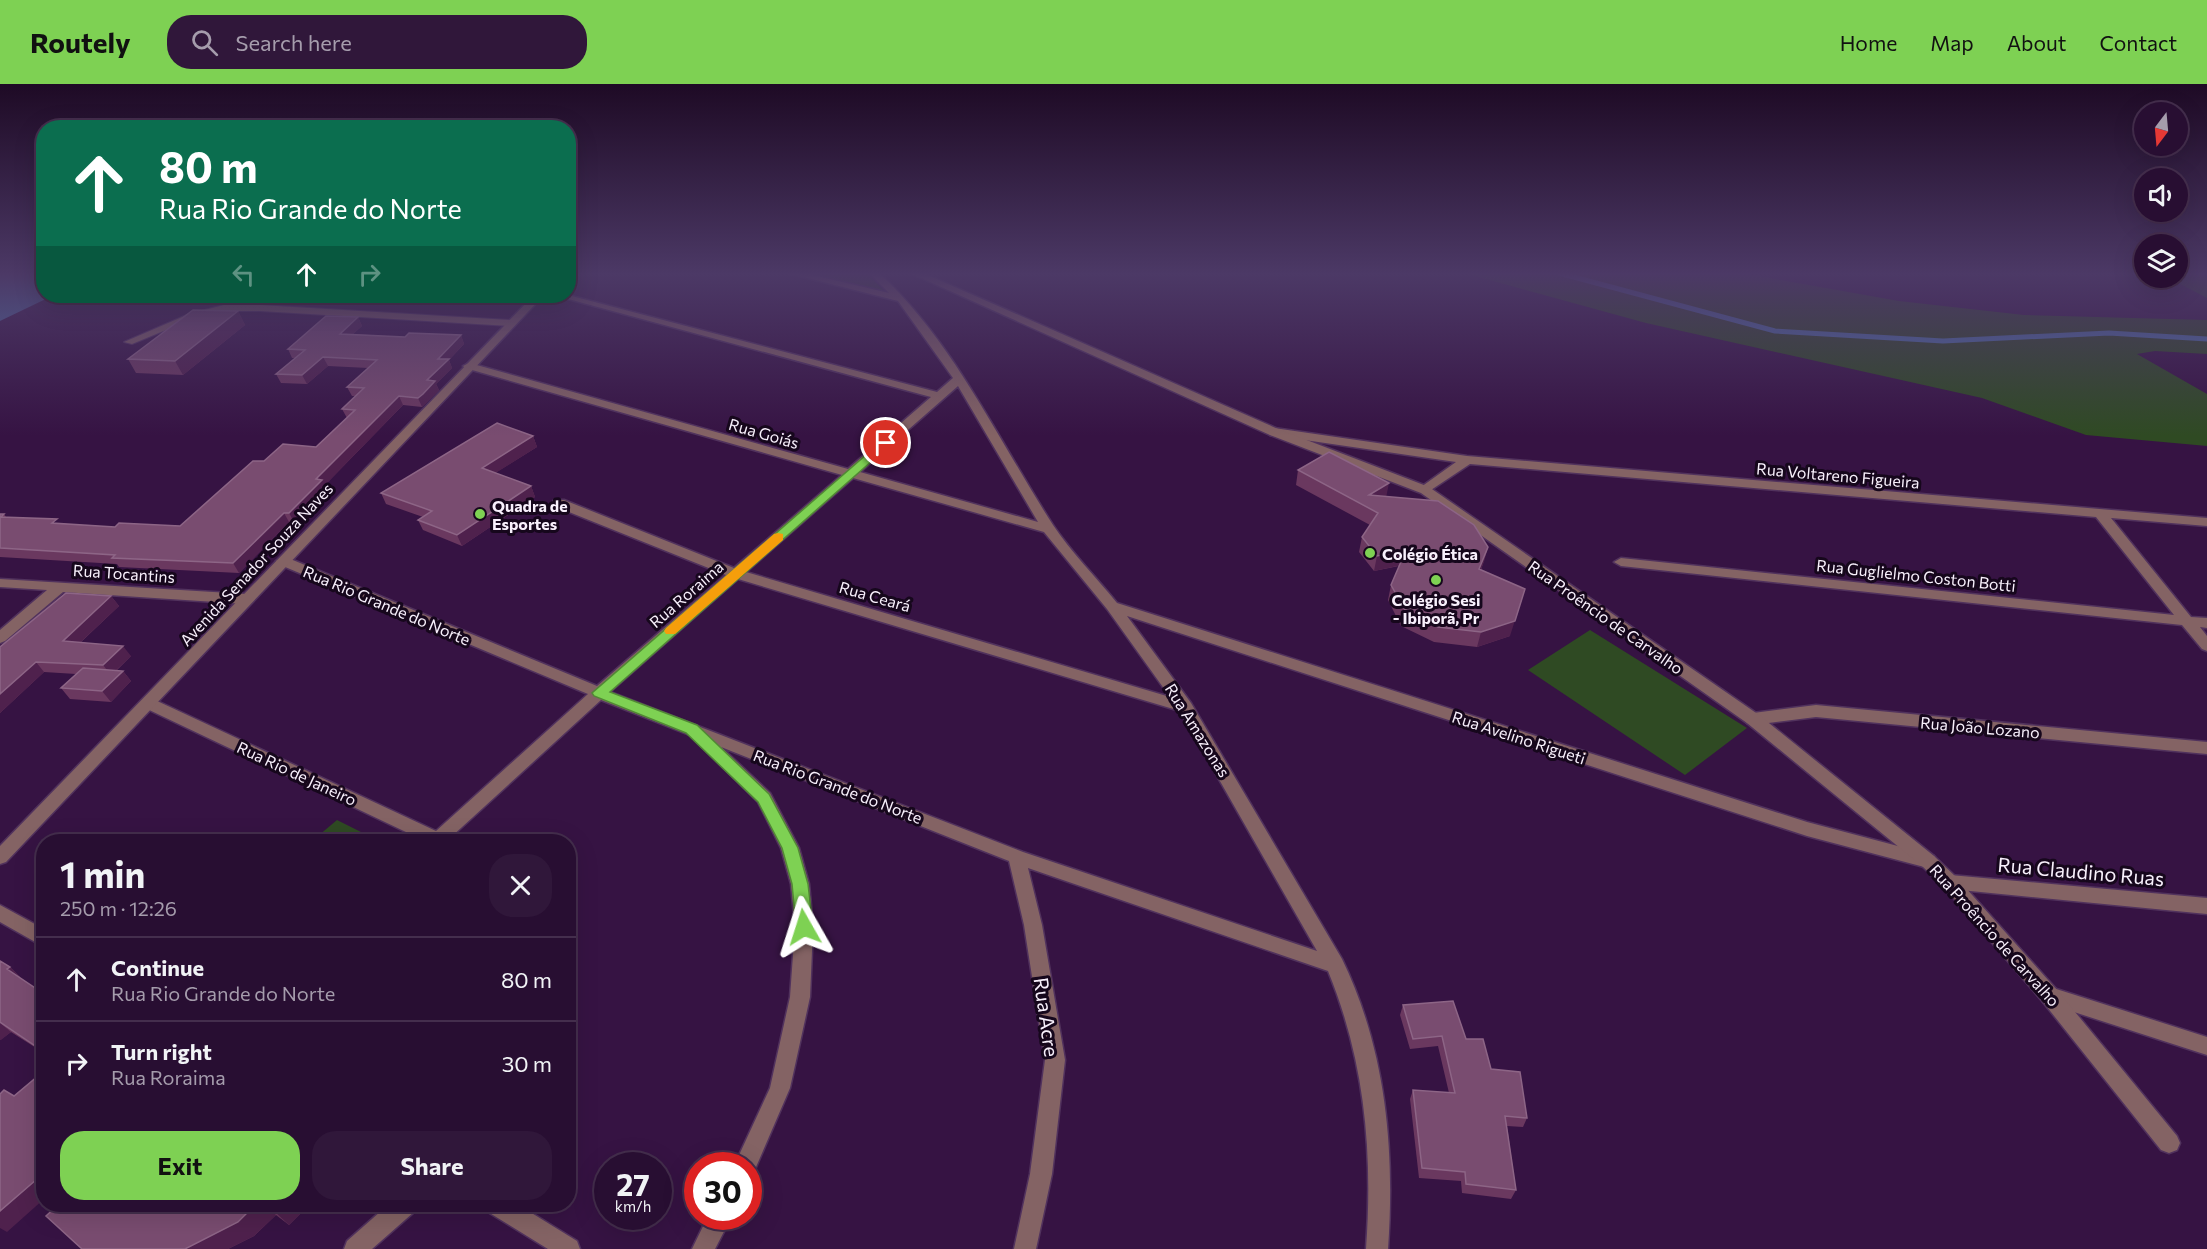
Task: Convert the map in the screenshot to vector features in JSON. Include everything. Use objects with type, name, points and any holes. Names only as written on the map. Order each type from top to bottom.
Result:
[{"type":"street","name":"Avenida Senador Souza Naves","points":[[0,857],[150,704],[246,599],[508,327]]},
{"type":"street","points":[[681,327],[940,396]]},
{"type":"street","name":"Rua Amazonas","points":[[922,327],[959,380],[1049,530],[1112,606],[1186,707],[1335,965],[1350,998],[1361,1033],[1376,1110],[1379,1154],[1377,1249]]},
{"type":"street","name":"Rua Proêncio de Carvalho","points":[[1038,327],[1274,432],[1425,490],[1753,719],[1928,861],[1950,882],[2050,996],[2169,1143]]},
{"type":"street","name":"Rua Goiás","points":[[469,366],[1049,530]]},
{"type":"street","name":"Rua Roraima","points":[[447,834],[599,693],[959,380]]},
{"type":"street","name":"Rua Voltareno Figueira","points":[[1274,432],[1467,460],[2207,522]]},
{"type":"street","points":[[1425,490],[1467,460]]},
{"type":"street","name":"Rua Ceará","points":[[559,503],[736,574],[1186,707]]},
{"type":"street","points":[[2100,513],[2207,646]]},
{"type":"street","name":"Rua Rio Grande do Norte","points":[[283,561],[599,693],[1017,856],[1335,965]]},
{"type":"street","name":"Rua Guglielmo Coston Botti","points":[[1621,562],[2207,623]]},
{"type":"street","name":"Rua Tocantins","points":[[0,583],[246,599]]},
{"type":"street","points":[[0,638],[60,587]]},
{"type":"street","name":"Rua Avelino Rigueti","points":[[1112,606],[1807,829],[1928,861]]},
{"type":"street","name":"Rua Rio de Janeiro","points":[[150,704],[428,834]]},
{"type":"street","name":"Rua João Lozano","points":[[1753,719],[1816,711],[2207,748]]},
{"type":"street","points":[[692,729],[764,798],[790,848],[800,884],[804,927],[800,997],[780,1088],[751,1152]]},
{"type":"street","name":"Rua Acre","points":[[1017,856],[1033,925],[1055,1060],[1041,1174],[1025,1249]]},
{"type":"street","name":"Rua Claudino Ruas","points":[[1950,882],[2207,906]]},
{"type":"street","points":[[0,913],[36,934]]},
{"type":"street","points":[[2050,996],[2207,1046]]},
{"type":"street","points":[[355,1249],[397,1212]]},
{"type":"street","points":[[509,1212],[570,1249]]},
{"type":"street","points":[[703,1249],[713,1230]]},
{"type":"lane","points":[[129,342],[164,327]]},
{"type":"green space","points":[[1666,327],[2207,327],[2207,354],[2155,351],[2137,354],[2207,394],[2207,446],[2086,435],[1982,398]]},
{"type":"green space","points":[[1590,630],[1747,728],[1685,775],[1528,670]]},
{"type":"green space","points":[[337,820],[365,834],[320,834]]},
{"type":"building","points":[[170,327],[217,327],[175,361],[128,359]]},
{"type":"building","points":[[313,327],[347,327],[340,334],[405,337],[409,333],[461,335],[438,359],[449,359],[427,380],[435,381],[423,394],[418,398],[399,396],[316,479],[322,480],[233,563],[112,558],[115,555],[0,548],[0,514],[4,514],[1,517],[57,519],[52,523],[115,527],[119,523],[180,526],[253,461],[264,461],[283,444],[316,447],[355,410],[342,409],[364,388],[347,387],[377,360],[323,357],[302,375],[276,374],[305,350],[288,349]]},
{"type":"building","points":[[497,423],[533,436],[482,468],[531,486],[457,535],[418,520],[432,511],[381,493]]},
{"type":"building","points":[[1329,452],[1389,483],[1369,495],[1438,501],[1474,525],[1488,547],[1479,569],[1525,589],[1515,621],[1481,632],[1438,627],[1405,610],[1391,585],[1406,550],[1377,556],[1362,537],[1378,513],[1298,470]]},
{"type":"building","points":[[66,593],[111,596],[63,641],[123,646],[103,665],[36,662],[0,694],[0,647]]},
{"type":"building","points":[[83,668],[123,671],[102,691],[61,688]]},
{"type":"building","points":[[0,961],[10,967],[7,969],[36,989],[36,1044],[34,1045],[0,1022]]},
{"type":"building","points":[[1453,1001],[1466,1039],[1483,1039],[1491,1069],[1520,1072],[1527,1118],[1505,1116],[1516,1190],[1466,1184],[1465,1172],[1422,1168],[1413,1090],[1455,1093],[1442,1036],[1413,1039],[1403,1005]]},
{"type":"building","points":[[36,1078],[36,1180],[0,1211],[0,1094],[4,1090],[14,1096]]},
{"type":"building","points":[[50,1212],[248,1212],[238,1222],[185,1249],[82,1249],[46,1216]]},
{"type":"waterway","points":[[1761,327],[1775,331],[1943,341],[2109,333],[2207,339]]},
{"type":"slow traffic","points":[[670,631],[778,537]]},
{"type":"place","name":"Quadra de Esportes","points":[[480,514]]},
{"type":"place","name":"Colégio Ética","points":[[1370,553]]},
{"type":"place","name":"Colégio Sesi - Ibiporã, Pr","points":[[1436,580]]},
{"type":"route","points":[[804,927],[800,884],[790,848],[764,798],[692,729],[599,693],[886,443]]}]
